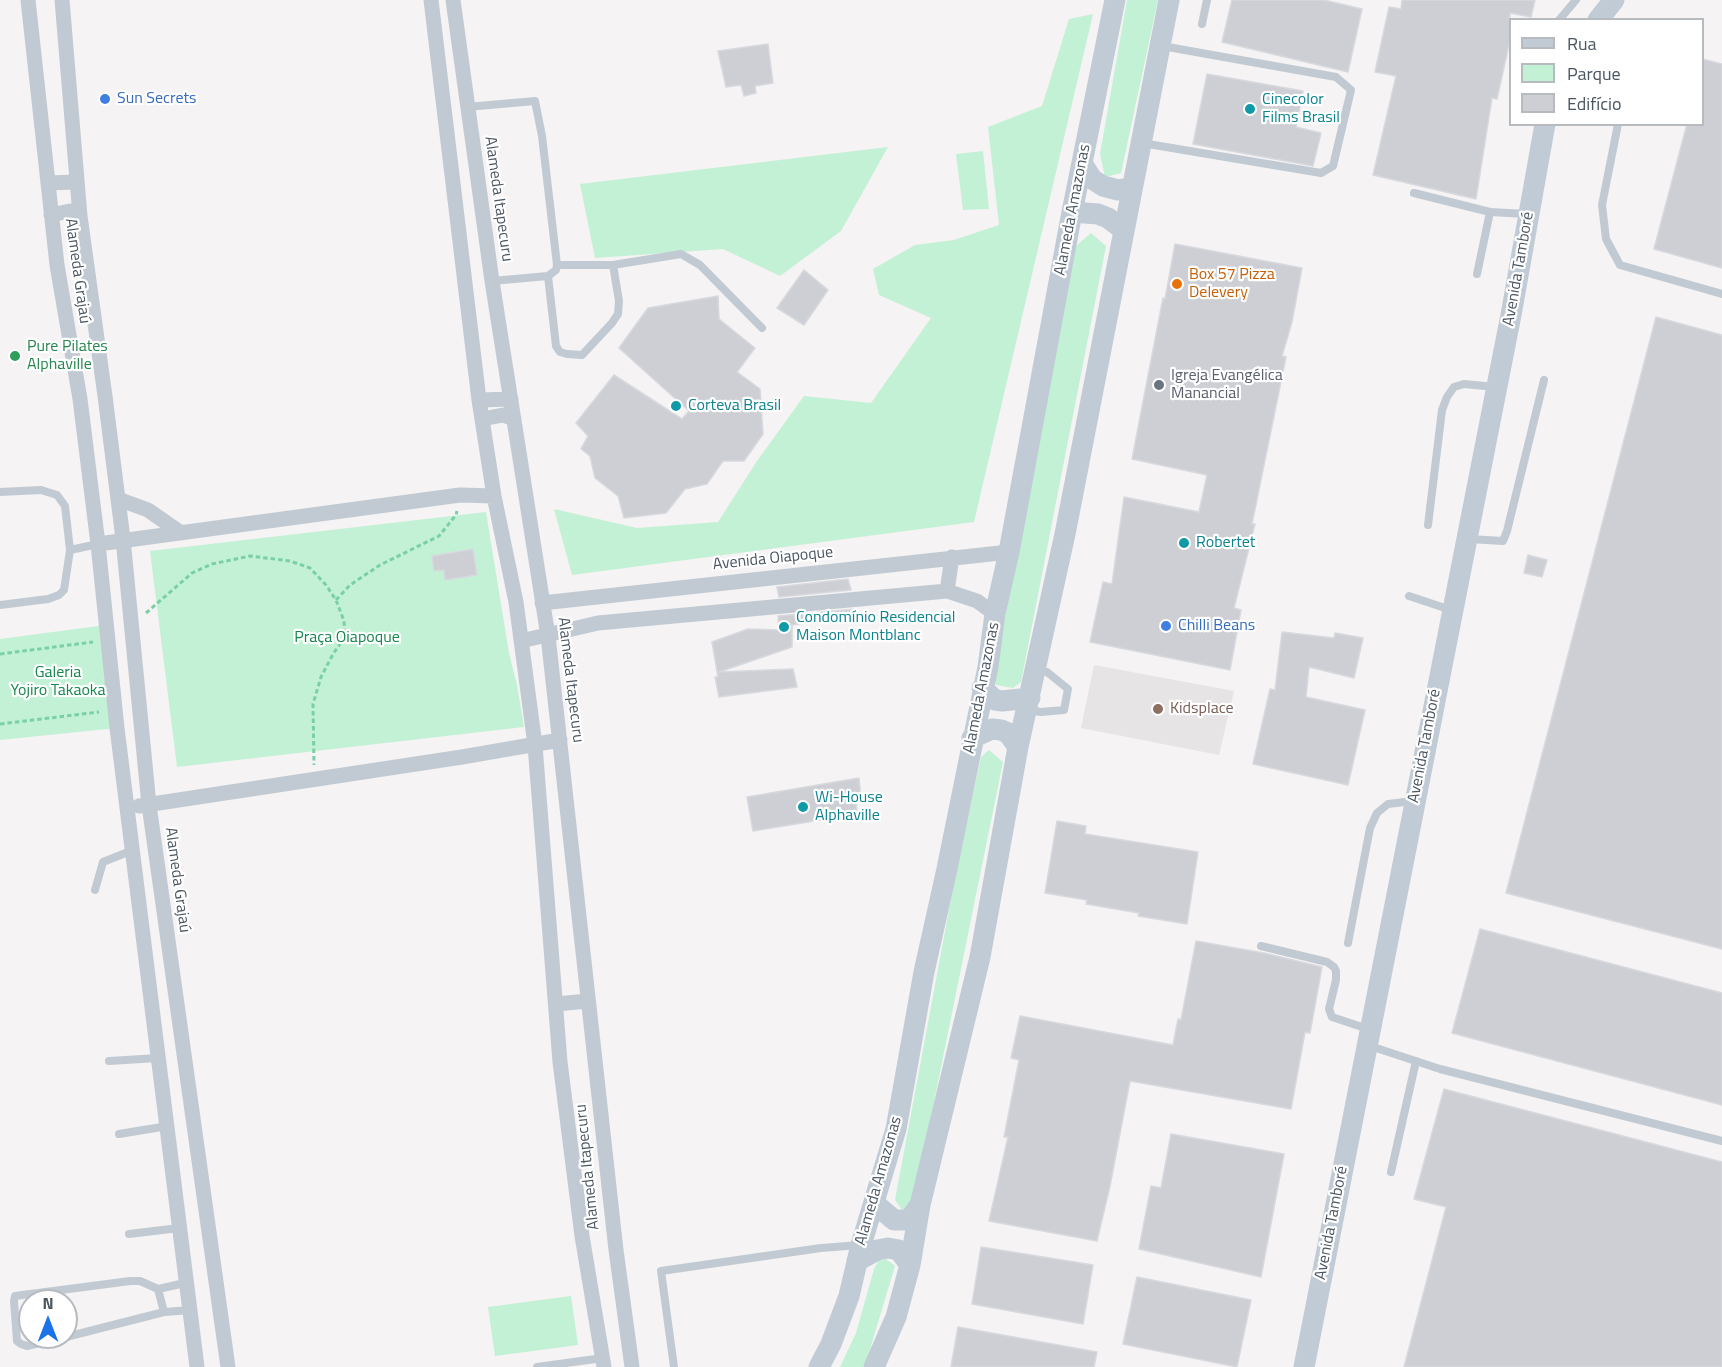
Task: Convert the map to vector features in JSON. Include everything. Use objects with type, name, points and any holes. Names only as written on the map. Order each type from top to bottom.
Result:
[{"type":"main road","name":"Alameda Amazonas","points":[[819,1367],[831,1344],[849,1296],[859,1253],[896,1129],[924,972],[988,667],[995,615],[1115,0]]},
{"type":"main road","points":[[874,1367],[896,1317],[910,1265],[920,1205],[980,957],[1018,747],[1036,670],[1169,0]]},
{"type":"main road","points":[[1600,18],[1614,0]]},
{"type":"main road","name":"Avenida Tamboré","points":[[1304,1367],[1497,388],[1545,126]]},
{"type":"main road","points":[[1082,163],[1092,179],[1103,186],[1118,190],[1132,188]]},
{"type":"main road","points":[[1072,212],[1098,214],[1108,218],[1124,230]]},
{"type":"main road","points":[[982,688],[995,700],[1029,704]]},
{"type":"main road","points":[[972,738],[992,729],[1001,730],[1008,733],[1018,747]]},
{"type":"main road","points":[[874,1203],[894,1220],[909,1220],[920,1205]]},
{"type":"main road","points":[[859,1253],[888,1248],[899,1250],[910,1265]]},
{"type":"street","name":"Alameda Grajaú","points":[[28,0],[57,265],[80,399],[115,710],[197,1367]]},
{"type":"street","name":"Alameda Grajaú","points":[[62,0],[76,182],[123,539],[149,805],[228,1367]]},
{"type":"street","name":"Alameda Itapecuru","points":[[431,0],[479,400],[494,495],[516,602],[536,745],[560,1062],[579,1213],[603,1362]]},
{"type":"street","name":"Alameda Itapecuru","points":[[453,0],[492,281],[548,636],[616,1250],[632,1367]]},
{"type":"street","points":[[48,183],[76,182]]},
{"type":"street","points":[[51,215],[70,212],[80,216]]},
{"type":"street","points":[[80,399],[105,396]]},
{"type":"street","points":[[479,400],[511,399]]},
{"type":"street","points":[[482,419],[503,415],[514,418]]},
{"type":"street","points":[[98,544],[459,495],[494,495]]},
{"type":"street","points":[[118,499],[148,510],[181,533]]},
{"type":"street","name":"Avenida Oiapoque","points":[[542,603],[1009,552]]},
{"type":"street","points":[[947,591],[952,557]]},
{"type":"street","points":[[521,641],[598,623],[947,591],[977,601],[995,615]]},
{"type":"street","points":[[128,807],[560,741]]},
{"type":"street","points":[[556,1004],[588,1001]]},
{"type":"street","points":[[167,1123],[177,1114],[193,1122]]},
{"type":"lane","points":[[1202,24],[1207,0]]},
{"type":"lane","points":[[1561,18],[1576,0]]},
{"type":"lane","points":[[1141,143],[1321,173],[1333,166],[1351,90],[1336,77],[1160,46]]},
{"type":"lane","points":[[467,106],[535,101],[543,144],[556,270],[548,276],[492,281]]},
{"type":"lane","points":[[1618,126],[1602,205],[1606,239],[1620,265],[1722,294]]},
{"type":"lane","points":[[1414,194],[1490,212],[1529,214]]},
{"type":"lane","points":[[1476,274],[1490,212]]},
{"type":"lane","points":[[557,265],[613,265],[681,254],[700,265],[762,327]]},
{"type":"lane","points":[[548,276],[556,346],[560,352],[582,355],[618,314],[619,301],[613,265]]},
{"type":"lane","points":[[1466,539],[1503,541],[1544,380]]},
{"type":"lane","points":[[1428,525],[1443,410],[1448,397],[1454,387],[1464,384],[1497,388]]},
{"type":"lane","points":[[0,492],[41,490],[57,495],[65,506],[70,550],[64,590],[59,595],[48,599],[0,605]]},
{"type":"lane","points":[[70,550],[98,544]]},
{"type":"lane","points":[[1409,596],[1452,611]]},
{"type":"lane","points":[[1029,704],[1041,712],[1064,710],[1068,689],[1047,672],[1036,670]]},
{"type":"lane","points":[[1348,943],[1364,855],[1373,820],[1377,813],[1388,804],[1414,801]]},
{"type":"lane","points":[[95,890],[103,862],[133,850]]},
{"type":"lane","points":[[1262,946],[1327,962],[1334,967],[1336,980],[1329,1009],[1332,1017],[1416,1061],[1722,1141]]},
{"type":"lane","points":[[109,1061],[159,1058]]},
{"type":"lane","points":[[1391,1172],[1416,1061]]},
{"type":"lane","points":[[119,1134],[167,1123]]},
{"type":"lane","points":[[129,1234],[179,1228]]},
{"type":"lane","points":[[674,1367],[661,1271],[820,1248],[859,1253]]},
{"type":"lane","points":[[69,1289],[130,1281],[140,1281],[158,1289],[185,1284]]},
{"type":"lane","points":[[158,1289],[164,1312]]},
{"type":"lane","points":[[18,1296],[15,1296],[14,1301],[18,1342]]},
{"type":"lane","points":[[78,1334],[164,1312],[191,1310]]},
{"type":"lane","points":[[537,1367],[603,1362]]},
{"type":"path","points":[[336,600],[350,585],[380,565],[439,536],[456,515],[459,495]]},
{"type":"path","points":[[131,626],[192,573],[212,564],[250,556],[290,561],[310,568],[336,600],[344,621],[345,637],[321,678],[313,704],[314,780]]},
{"type":"path","points":[[0,654],[107,640]]},
{"type":"path","points":[[0,724],[115,710]]},
{"type":"shaded area","name":"Kidsplace","points":[[1094,665],[1234,691],[1219,755],[1081,728]]},
{"type":"green space","points":[[1127,0],[1158,0],[1121,173],[1105,177],[1100,154]]},
{"type":"green space","points":[[1093,14],[974,522],[572,575],[554,509],[637,528],[718,522],[757,461],[804,396],[871,403],[931,318],[879,295],[873,269],[915,245],[954,240],[999,225],[988,127],[1042,106],[1069,19]]},
{"type":"green space","points":[[888,147],[841,231],[780,276],[723,249],[595,258],[580,184]]},
{"type":"green space","points":[[983,151],[989,209],[963,210],[956,154]]},
{"type":"green space","points":[[1091,233],[1106,246],[1021,682],[1013,688],[996,685],[995,671],[1076,246]]},
{"type":"green space","name":"Praça Oiapoque","points":[[486,512],[509,653],[524,727],[177,767],[150,551]]},
{"type":"green space","name":"Galeria Yojiro Takaoka","points":[[106,625],[117,728],[0,740],[0,639]]},
{"type":"green space","points":[[989,750],[1003,762],[913,1205],[906,1215],[895,1200],[956,872],[981,757]]},
{"type":"green space","points":[[886,1259],[895,1266],[867,1359],[863,1367],[840,1367],[856,1333],[874,1269],[879,1260]]},
{"type":"green space","points":[[571,1296],[578,1345],[495,1356],[488,1307]]},
{"type":"building","points":[[1232,0],[1324,0],[1362,9],[1348,72],[1222,42]]},
{"type":"building","points":[[1402,0],[1535,0],[1531,17],[1510,13],[1509,45],[1497,99],[1492,98],[1476,199],[1373,175],[1396,76],[1375,72],[1389,7],[1401,9]]},
{"type":"building","points":[[768,44],[773,83],[755,86],[756,93],[744,96],[741,85],[726,87],[718,51]]},
{"type":"building","points":[[1704,60],[1722,64],[1722,268],[1654,249],[1686,126],[1704,126]]},
{"type":"building","name":"Cinecolor Films Brasil","points":[[1207,74],[1303,91],[1296,127],[1321,133],[1313,166],[1193,144]]},
{"type":"building","points":[[1175,244],[1302,268],[1292,322],[1282,356],[1286,357],[1252,524],[1255,524],[1234,608],[1241,610],[1230,670],[1090,642],[1103,582],[1112,584],[1124,497],[1199,512],[1207,475],[1132,459]]},
{"type":"building","points":[[804,270],[828,290],[804,325],[777,308]]},
{"type":"building","name":"Corteva Brasil","points":[[718,296],[719,319],[755,348],[737,372],[760,389],[763,434],[744,461],[723,461],[707,484],[685,489],[666,513],[624,518],[618,496],[595,478],[590,456],[581,449],[588,436],[576,423],[614,375],[682,419],[689,411],[619,348],[648,308]]},
{"type":"building","points":[[1656,317],[1722,335],[1722,949],[1506,893]]},
{"type":"building","points":[[473,549],[477,575],[445,580],[444,570],[434,571],[432,556]]},
{"type":"building","points":[[1528,555],[1547,560],[1542,577],[1524,573]]},
{"type":"building","points":[[848,579],[851,590],[779,597],[777,587]]},
{"type":"building","points":[[856,609],[857,614],[792,625],[792,647],[719,672],[793,669],[797,687],[719,697],[712,642],[748,629],[779,630],[778,616]]},
{"type":"building","points":[[1282,632],[1334,638],[1335,633],[1363,638],[1354,678],[1309,667],[1306,697],[1365,710],[1348,785],[1253,764],[1270,689],[1275,690]]},
{"type":"building","name":"Wi-House Alphaville","points":[[859,778],[861,798],[856,801],[857,814],[753,831],[747,797]]},
{"type":"building","points":[[1057,821],[1086,826],[1085,834],[1198,852],[1187,924],[1138,916],[1139,913],[1086,904],[1087,900],[1045,893]]},
{"type":"building","points":[[1480,929],[1722,993],[1722,1105],[1452,1033]]},
{"type":"building","points":[[1196,941],[1264,953],[1322,967],[1310,1033],[1305,1032],[1291,1109],[1130,1081],[1097,1241],[989,1221],[1008,1137],[1004,1137],[1019,1060],[1011,1058],[1020,1016],[1173,1045],[1178,1019],[1181,1020]]},
{"type":"building","points":[[1444,1089],[1722,1162],[1722,1367],[1404,1367],[1446,1207],[1414,1199]]},
{"type":"building","points":[[1171,1134],[1284,1154],[1261,1277],[1139,1249],[1151,1186],[1161,1188]]},
{"type":"building","points":[[981,1247],[1093,1265],[1083,1324],[972,1304]]},
{"type":"building","points":[[1137,1277],[1251,1300],[1237,1367],[1123,1344]]},
{"type":"building","points":[[958,1327],[1097,1352],[1094,1367],[951,1367]]},
{"type":"place","name":"Sun Secrets","points":[[105,99]]},
{"type":"place","name":"Cinecolor Films Brasil","points":[[1250,109]]},
{"type":"place","name":"Box 57 Pizza Delevery","points":[[1177,284]]},
{"type":"place","name":"Pure Pilates Alphaville","points":[[15,356]]},
{"type":"place","name":"Igreja Evangélica Manancial","points":[[1159,385]]},
{"type":"place","name":"Corteva Brasil","points":[[676,406]]},
{"type":"place","name":"Robertet","points":[[1184,543]]},
{"type":"place","name":"Chilli Beans","points":[[1166,626]]},
{"type":"place","name":"Condomínio Residencial Maison Montblanc","points":[[784,627]]},
{"type":"place","name":"Kidsplace","points":[[1158,709]]},
{"type":"place","name":"Wi-House Alphaville","points":[[803,807]]}]
